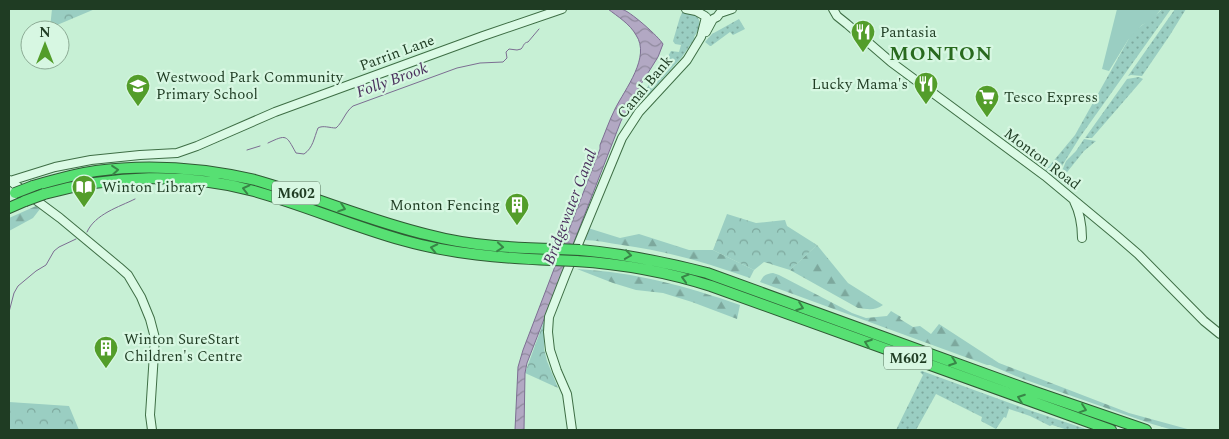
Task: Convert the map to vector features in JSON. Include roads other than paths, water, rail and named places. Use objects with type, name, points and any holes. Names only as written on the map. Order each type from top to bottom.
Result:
[{"type":"highway","name":"M602","points":[[12,194],[34,186],[95,171],[178,168],[216,172],[256,180],[386,224],[430,236],[476,244],[516,248],[609,253],[669,263],[707,274],[733,288]]},
{"type":"highway","name":"M602","points":[[9,208],[44,194],[116,180],[156,178],[194,180],[233,186],[282,199],[381,234],[460,253],[620,265],[733,288],[1146,430]]},
{"type":"highway","name":"M602","points":[[752,295],[874,346],[1111,430]]},
{"type":"main road","name":"Parrin Lane","points":[[9,181],[55,167],[91,160],[131,155],[177,153],[284,109],[562,9]]},
{"type":"main road","points":[[686,9],[707,15]]},
{"type":"main road","points":[[719,11],[732,9]]},
{"type":"main road","name":"Monton Road","points":[[825,9],[835,12],[891,62],[1072,198],[1138,254],[1204,321],[1220,334]]},
{"type":"main road","name":"Canal Bank","points":[[572,430],[568,394],[558,375],[548,340],[550,314],[622,138],[639,112],[686,60],[706,31],[707,15],[717,17],[719,11]]},
{"type":"main road","points":[[9,181],[60,218],[128,275],[136,286],[142,297],[155,338],[150,415],[152,430]]},
{"type":"main road","points":[[1072,198],[1080,217],[1082,238]]},
{"type":"water","points":[[608,9],[621,9],[628,12],[639,20],[663,44],[658,57],[636,92],[621,121],[527,363],[525,373],[524,430],[515,430],[518,367],[523,350],[609,122],[639,63],[640,44],[636,35],[627,24]]},
{"type":"waterway","name":"Folly Brook","points":[[268,143],[283,137],[288,140],[296,153],[304,154],[311,146],[318,128],[336,128],[353,106],[457,68],[480,63],[503,62],[507,58],[506,52],[509,49],[521,49],[539,29]]},
{"type":"waterway","name":"Folly Brook","points":[[247,150],[260,146]]},
{"type":"waterway","name":"Folly Brook","points":[[87,232],[101,216],[135,199]]},
{"type":"waterway","name":"Folly Brook","points":[[9,312],[18,286],[46,265],[54,251],[76,239]]},
{"type":"place","name":"Pantasia","points":[[863,53]]},
{"type":"place","name":"Lucky Mama's","points":[[926,105]]},
{"type":"place","name":"Westwood Park Community Primary School","points":[[138,107]]},
{"type":"place","name":"Tesco Express","points":[[987,118]]},
{"type":"place","name":"Winton Library","points":[[84,208]]},
{"type":"place","name":"Monton Fencing","points":[[517,226]]},
{"type":"place","name":"Winton SureStart Children's Centre","points":[[106,369]]},
{"type":"district","name":"MONTON","points":[[941,54]]},
{"type":"water label","name":"Bridgewater Canal","points":[[570,207]]}]
